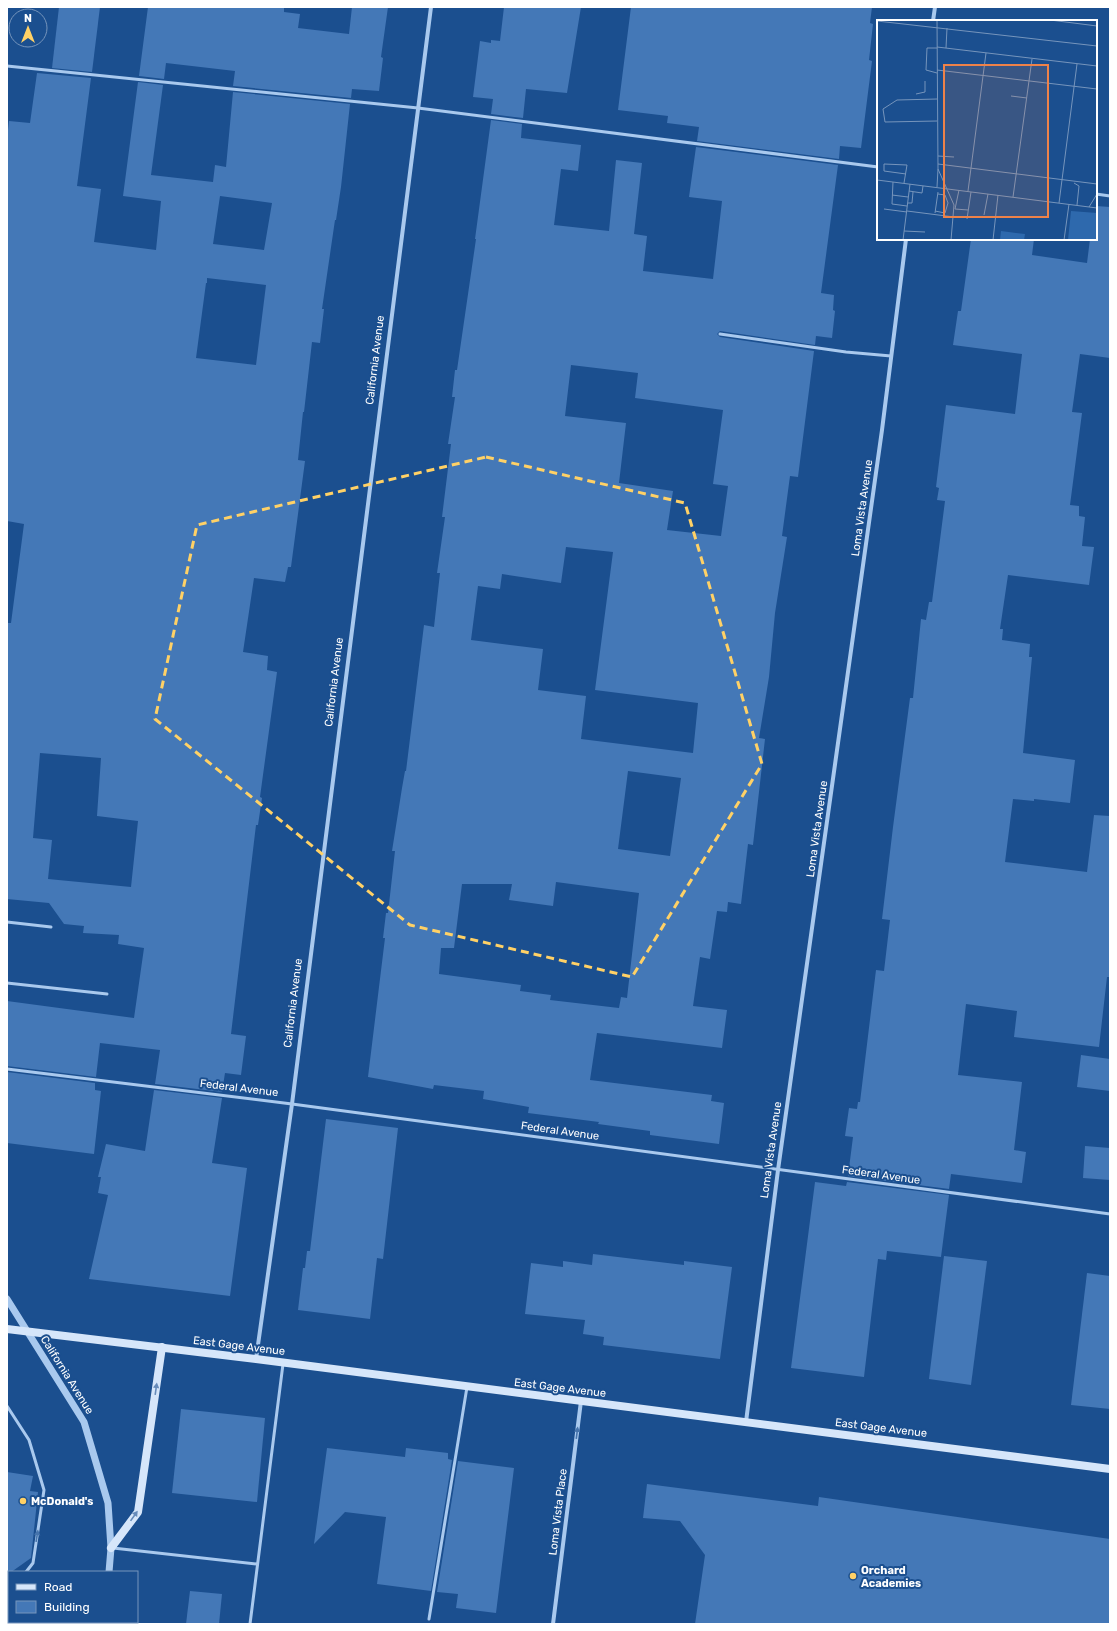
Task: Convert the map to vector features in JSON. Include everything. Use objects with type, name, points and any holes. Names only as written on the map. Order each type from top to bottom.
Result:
[{"type":"main road","name":"East Gage Avenue","points":[[7,1329],[283,1362],[1110,1469]]},
{"type":"main road","points":[[111,1548],[138,1512],[162,1347]]},
{"type":"street","name":"California Avenue","points":[[256,1359],[292,1104],[431,7]]},
{"type":"street","points":[[933,20],[935,7]]},
{"type":"street","name":"Loma Vista Avenue","points":[[746,1422],[778,1170],[906,240]]},
{"type":"street","name":"California Avenue","points":[[7,1299],[84,1422],[108,1503],[111,1548],[109,1571]]},
{"type":"street","name":"Loma Vista Place","points":[[553,1624],[581,1401]]},
{"type":"lane","points":[[7,66],[418,108],[877,168]]},
{"type":"lane","points":[[1097,194],[1110,196]]},
{"type":"lane","points":[[720,334],[846,352],[891,356]]},
{"type":"lane","points":[[7,922],[51,927]]},
{"type":"lane","points":[[7,983],[107,994]]},
{"type":"lane","name":"Federal Avenue","points":[[7,1069],[292,1104],[1110,1214]]},
{"type":"lane","points":[[250,1624],[256,1564],[283,1362]]},
{"type":"lane","points":[[429,1619],[467,1387]]},
{"type":"lane","points":[[7,1406],[29,1440],[44,1490],[33,1563],[27,1571]]},
{"type":"lane","points":[[111,1548],[256,1564]]},
{"type":"highlighted area","points":[[486,457],[685,503],[762,764],[632,977],[410,925],[155,719],[197,525]]},
{"type":"building","points":[[59,7],[100,7],[92,72],[52,68]]},
{"type":"building","points":[[148,7],[284,7],[284,12],[300,14],[298,28],[349,34],[352,7],[388,7],[381,57],[383,58],[379,91],[352,89],[351,98],[233,86],[235,71],[166,63],[164,79],[139,76]]},
{"type":"building","points":[[504,7],[581,7],[567,93],[526,89],[523,118],[491,114],[493,99],[473,97],[480,41],[491,43],[491,40],[500,41]]},
{"type":"building","points":[[631,7],[872,7],[870,23],[873,24],[869,60],[872,61],[861,148],[840,146],[839,159],[697,141],[699,127],[667,123],[668,116],[618,110]]},
{"type":"building","points":[[37,73],[91,78],[77,186],[101,189],[94,242],[156,250],[161,201],[123,196],[138,82],[163,85],[151,175],[213,182],[215,165],[226,167],[233,92],[350,104],[341,187],[322,309],[324,309],[320,343],[312,342],[303,412],[298,460],[305,461],[291,567],[288,567],[285,582],[254,578],[243,652],[268,656],[267,670],[277,672],[260,797],[262,798],[258,825],[256,825],[231,1034],[246,1036],[241,1075],[225,1073],[222,1092],[155,1084],[160,1050],[100,1043],[96,1077],[7,1066],[7,1001],[134,1018],[144,948],[118,944],[119,935],[83,933],[84,926],[64,924],[49,903],[7,899],[7,623],[11,623],[24,524],[7,521],[7,139],[9,121],[30,123]],"holes":[[[220,196],[272,203],[264,250],[213,244]],[[207,278],[266,285],[256,365],[196,358]],[[40,753],[101,758],[97,816],[138,821],[131,887],[48,879],[52,840],[33,838]]]},
{"type":"building","points":[[491,120],[522,124],[521,138],[581,145],[578,171],[561,169],[554,225],[609,231],[616,160],[642,163],[634,234],[647,236],[643,271],[713,279],[722,201],[689,197],[696,147],[838,165],[821,293],[834,295],[833,310],[835,311],[832,338],[816,336],[815,345],[720,331],[717,334],[720,337],[814,351],[798,477],[790,476],[782,536],[787,537],[775,613],[769,677],[759,738],[765,739],[753,845],[748,844],[741,904],[728,902],[727,912],[717,911],[710,959],[700,957],[693,1006],[727,1010],[722,1048],[597,1033],[590,1080],[712,1095],[711,1101],[724,1103],[719,1144],[650,1135],[650,1131],[598,1124],[599,1122],[528,1113],[529,1107],[483,1099],[484,1091],[434,1085],[433,1089],[368,1077],[385,938],[383,938],[386,913],[388,913],[395,851],[392,851],[406,771],[424,625],[434,627],[440,573],[437,573],[445,517],[442,517],[451,444],[448,444],[455,397],[452,397]],"holes":[[[571,365],[638,373],[635,398],[723,410],[713,484],[728,486],[721,536],[667,530],[673,491],[619,483],[626,423],[565,416]],[[566,547],[613,552],[595,690],[698,703],[693,753],[581,739],[586,696],[538,690],[543,649],[471,640],[478,586],[500,589],[502,574],[561,583]],[[628,771],[681,778],[670,856],[618,849]],[[556,882],[639,893],[627,998],[621,997],[619,1008],[550,1000],[551,995],[520,991],[521,985],[439,974],[441,948],[454,948],[462,884],[512,884],[509,900],[553,906]]]},
{"type":"building","points":[[1097,206],[1110,207],[1110,358],[1080,354],[1072,412],[1082,413],[1070,505],[1079,506],[1079,516],[1085,517],[1082,546],[1094,547],[1089,585],[1008,575],[1000,629],[1003,629],[1002,640],[1030,644],[1029,657],[1032,657],[1023,753],[1075,760],[1070,803],[1034,799],[1034,801],[1013,799],[1005,862],[1087,872],[1094,815],[1110,816],[1110,977],[1107,977],[1099,1047],[1014,1037],[1017,1011],[966,1004],[958,1075],[1022,1082],[1014,1150],[1026,1152],[1022,1183],[951,1174],[949,1189],[848,1176],[853,1137],[845,1136],[849,1108],[857,1109],[858,1102],[860,1102],[876,970],[884,971],[890,920],[882,919],[893,827],[910,698],[913,698],[921,619],[926,620],[929,602],[932,602],[945,501],[937,500],[939,488],[936,487],[946,405],[1015,414],[1022,354],[953,345],[958,311],[961,311],[971,240],[1034,240],[1032,255],[1087,263],[1090,240],[1097,240]]},
{"type":"building","points":[[1081,1055],[1110,1059],[1110,1091],[1077,1087]]},
{"type":"building","points":[[7,1072],[95,1083],[95,1090],[101,1091],[94,1154],[7,1143]]},
{"type":"building","points":[[154,1090],[222,1098],[212,1163],[247,1168],[230,1296],[89,1279],[108,1195],[98,1193],[101,1177],[98,1177],[106,1144],[145,1151]]},
{"type":"building","points":[[326,1119],[398,1128],[383,1259],[377,1258],[370,1319],[298,1310],[303,1268],[305,1268],[307,1251],[310,1251]]},
{"type":"building","points":[[1085,1146],[1110,1148],[1110,1180],[1083,1178]]},
{"type":"building","points":[[815,1182],[846,1186],[847,1182],[949,1195],[941,1257],[887,1251],[886,1260],[878,1259],[864,1377],[791,1368]]},
{"type":"building","points":[[593,1254],[684,1265],[684,1261],[732,1267],[720,1359],[603,1345],[604,1337],[583,1334],[585,1320],[525,1314],[531,1263],[563,1267],[563,1261],[592,1265]]},
{"type":"building","points":[[944,1256],[987,1261],[971,1385],[929,1379]]},
{"type":"building","points":[[1087,1273],[1110,1276],[1110,1409],[1071,1405]]},
{"type":"building","points":[[181,1409],[265,1418],[257,1502],[172,1493]]},
{"type":"building","points":[[327,1448],[405,1457],[406,1448],[448,1453],[448,1459],[452,1460],[431,1591],[377,1584],[386,1517],[345,1512],[314,1544]]},
{"type":"building","points":[[458,1461],[514,1468],[496,1613],[456,1608],[458,1594],[437,1592]]},
{"type":"building","name":"McDonald's","points":[[7,1472],[33,1476],[30,1491],[38,1492],[31,1558],[13,1571],[8,1571],[7,1575]]},
{"type":"building","name":"Orchard Academies","points":[[647,1484],[818,1506],[819,1497],[1110,1539],[1110,1624],[695,1624],[705,1555],[680,1521],[643,1518]]},
{"type":"building","points":[[190,1591],[222,1594],[219,1624],[186,1624]]},
{"type":"place","name":"McDonald's","points":[[23,1501]]},
{"type":"place","name":"Orchard Academies","points":[[853,1576]]}]
